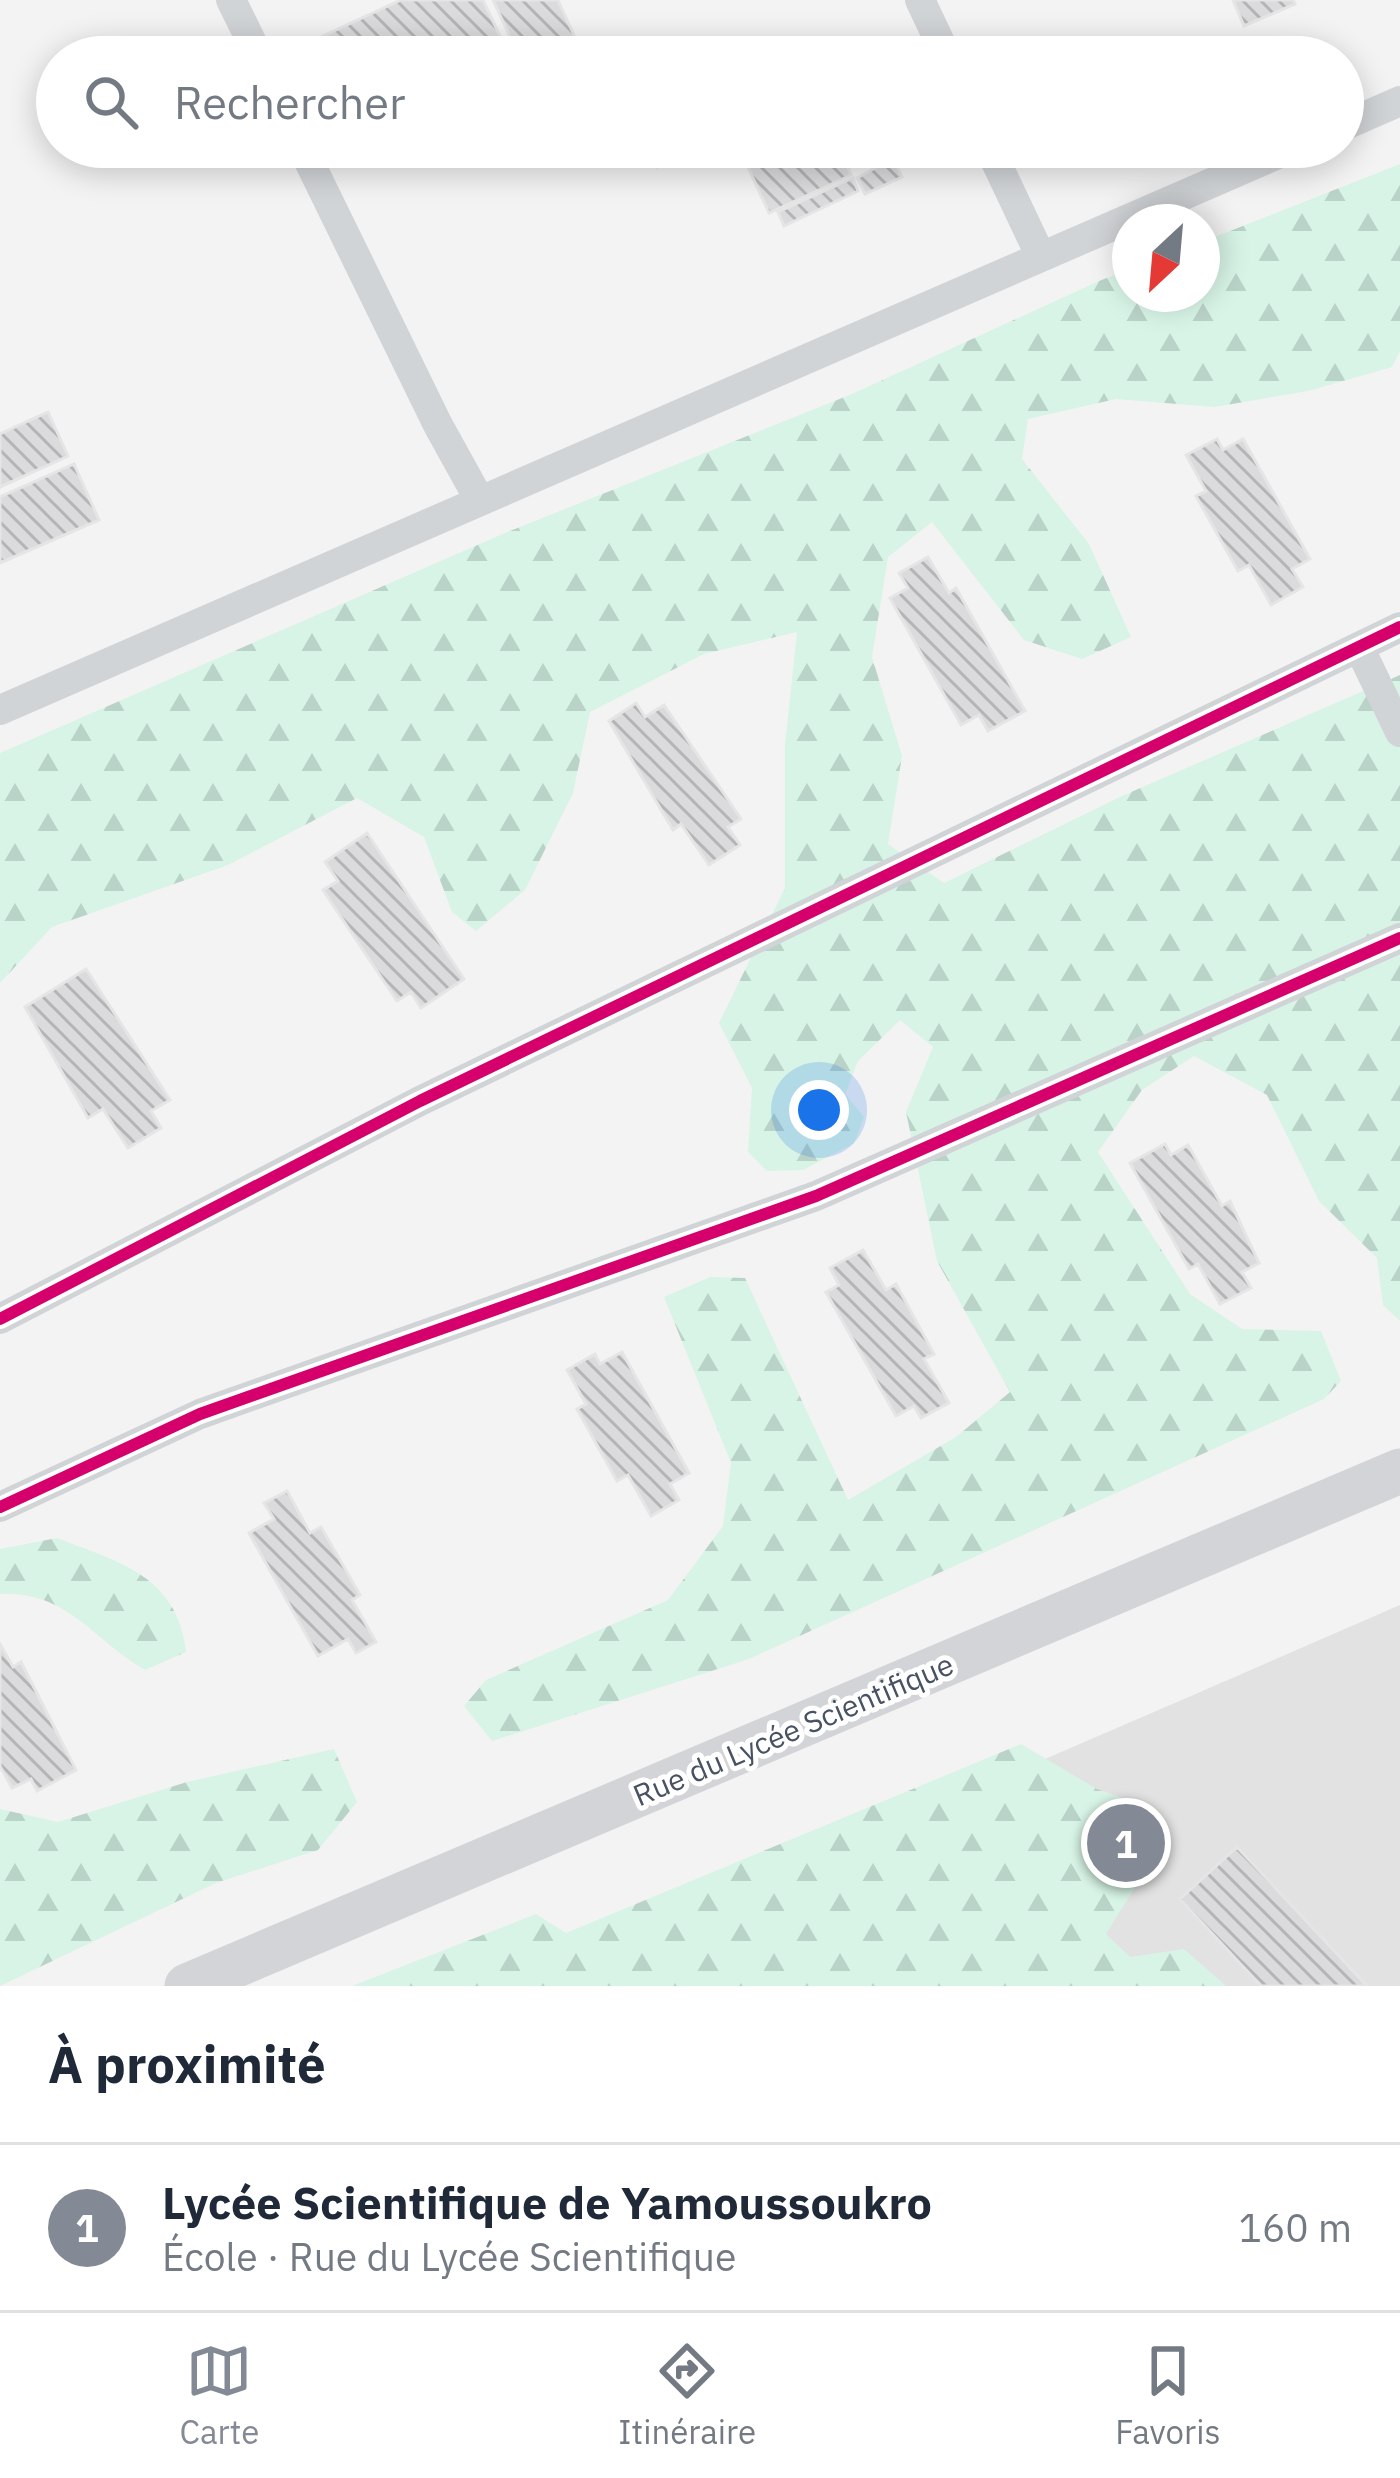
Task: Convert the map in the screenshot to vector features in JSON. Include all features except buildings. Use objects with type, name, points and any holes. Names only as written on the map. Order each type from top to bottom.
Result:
[{"type":"street","points":[[231,0],[249,36]]},
{"type":"street","points":[[920,0],[937,36]]},
{"type":"street","points":[[1364,117],[1400,101]]},
{"type":"street","points":[[312,168],[438,425],[481,501]]},
{"type":"street","points":[[999,168],[1041,257]]},
{"type":"street","points":[[0,710],[1246,168]]},
{"type":"street","points":[[0,1319],[420,1101],[1400,627]]},
{"type":"street","points":[[1359,646],[1400,732]]},
{"type":"street","points":[[0,1507],[200,1414],[816,1196],[1400,938]]},
{"type":"street","name":"Rue du Lycée Scientifique","points":[[187,1986],[1400,1471]]},
{"type":"shaded area","points":[[1400,1605],[1400,1986],[520,1986],[1184,1699]]},
{"type":"green space","points":[[1400,164],[1400,351],[1392,367],[1308,391],[1214,407],[1116,399],[1028,419],[1022,459],[1089,544],[1131,637],[1082,659],[1024,640],[932,522],[888,557],[872,657],[902,756],[888,844],[944,883],[1122,796],[1400,675],[1400,1321],[1383,1305],[1377,1258],[1319,1201],[1267,1095],[1194,1056],[1142,1090],[1098,1152],[1190,1294],[1242,1329],[1321,1331],[1341,1381],[1324,1399],[749,1659],[492,1741],[464,1706],[486,1680],[668,1600],[723,1526],[731,1463],[664,1297],[710,1277],[745,1278],[848,1500],[956,1437],[1010,1392],[937,1261],[906,1112],[933,1047],[900,1020],[858,1061],[845,1094],[864,1117],[854,1143],[803,1170],[767,1171],[748,1152],[752,1088],[719,1023],[785,888],[785,745],[797,632],[704,654],[590,712],[573,793],[525,890],[476,931],[452,912],[424,837],[357,798],[228,865],[52,927],[0,983],[0,753],[505,533],[852,394],[1112,276],[1112,312],[1220,312],[1220,235]]},
{"type":"green space","points":[[57,1538],[123,1565],[158,1589],[181,1626],[186,1652],[145,1670],[62,1609],[24,1595],[0,1594],[0,1549]]},
{"type":"green space","points":[[1021,1744],[1097,1789],[1151,1808],[1137,1884],[1106,1934],[1130,1957],[1184,1949],[1226,1986],[352,1986],[536,1914],[566,1933]]},
{"type":"green space","points":[[334,1749],[357,1802],[318,1850],[216,1883],[0,1986],[0,1809],[58,1822],[187,1782]]},
{"type":"cycle path","points":[[0,1319],[420,1101],[1400,627]]},
{"type":"cycle path","points":[[0,1507],[200,1414],[816,1196],[1400,938]]},
{"type":"place","name":"Lycée Scientifique de Yamoussoukro","points":[[1126,1843]]}]
